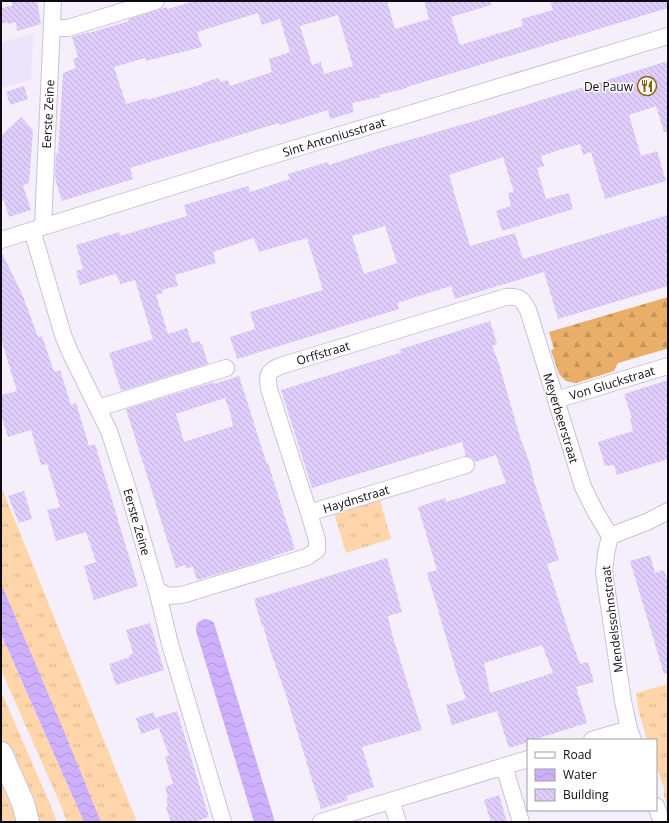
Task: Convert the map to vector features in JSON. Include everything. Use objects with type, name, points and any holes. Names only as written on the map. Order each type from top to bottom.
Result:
[{"type":"main road","points":[[1,753],[23,803],[28,822]]},
{"type":"street","name":"Eerste Zeine","points":[[53,1],[38,228],[63,335],[109,431],[129,493],[157,590],[170,644],[223,822]]},
{"type":"street","points":[[52,28],[68,28],[156,1]]},
{"type":"street","name":"Sint Antoniusstraat","points":[[1,240],[668,36]]},
{"type":"street","name":"Orffstraat","points":[[309,513],[269,389],[269,374],[273,369],[506,298],[513,296],[520,298]]},
{"type":"street","name":"Meyerbeerstraat","points":[[520,298],[528,310],[582,487],[610,536]]},
{"type":"street","name":"Von Gluckstraat","points":[[556,400],[668,366]]},
{"type":"street","points":[[98,408],[226,368]]},
{"type":"street","name":"Haydnstraat","points":[[157,590],[168,596],[182,595],[308,557],[317,550],[317,540],[309,513],[466,465]]},
{"type":"street","points":[[610,536],[647,522],[668,511]]},
{"type":"street","name":"Mendelssohnstraat","points":[[610,536],[604,572],[622,701],[631,734]]},
{"type":"street","points":[[598,739],[631,734]]},
{"type":"street","points":[[321,822],[527,759]]},
{"type":"street","points":[[504,766],[521,822]]},
{"type":"street","points":[[391,800],[398,822]]},
{"type":"street","points":[[657,809],[662,822]]},
{"type":"shaded area","points":[[33,33],[31,80],[1,88],[1,43]]},
{"type":"green space","points":[[668,297],[668,350],[666,349],[618,363],[614,371],[576,383],[566,381],[559,374],[551,350],[554,349],[549,332]]},
{"type":"green space","points":[[1,486],[137,822],[101,822],[1,583]]},
{"type":"green space","points":[[380,500],[391,539],[346,553],[334,513]]},
{"type":"green space","points":[[1,635],[84,822],[67,822],[1,670]]},
{"type":"green space","points":[[668,684],[668,808],[664,797],[664,788],[657,769],[657,739],[647,739],[638,708],[636,693]]},
{"type":"green space","points":[[1,691],[57,822],[34,822],[1,746]]},
{"type":"green space","points":[[1,783],[18,822],[1,822]]},
{"type":"water","points":[[1,583],[101,822],[84,822],[1,634]]},
{"type":"water","points":[[204,619],[210,620],[214,623],[275,822],[254,822],[196,631],[197,624]]},
{"type":"building","points":[[12,1],[37,1],[41,24],[17,31],[16,22],[1,24],[1,8],[12,6]]},
{"type":"building","points":[[194,1],[387,1],[395,29],[429,19],[424,1],[490,1],[491,5],[451,17],[460,45],[523,26],[521,19],[553,10],[550,1],[668,1],[668,8],[407,88],[379,95],[380,97],[352,103],[354,112],[330,119],[328,110],[280,125],[279,123],[130,168],[133,179],[62,201],[55,178],[56,152],[58,155],[63,73],[76,68],[73,59],[78,57],[72,37],[129,21],[128,19],[167,7],[168,9]],"holes":[[[258,13],[262,25],[280,19],[290,52],[269,59],[272,72],[230,86],[228,80],[220,82],[219,78],[147,100],[146,98],[126,104],[114,67],[145,58],[146,61],[202,47],[197,32]],[[338,15],[353,66],[324,74],[321,62],[312,65],[300,26]]]},
{"type":"building","points":[[668,61],[668,132],[664,132],[656,106],[629,115],[641,156],[657,151],[666,181],[605,199],[591,152],[583,155],[580,144],[556,151],[541,156],[544,166],[537,168],[546,199],[569,193],[573,209],[502,231],[496,211],[511,206],[508,193],[514,192],[503,157],[449,175],[470,246],[515,233],[523,259],[668,215],[668,286],[558,319],[544,272],[455,299],[451,286],[397,303],[399,309],[237,359],[230,337],[255,329],[250,312],[323,290],[307,238],[259,252],[254,238],[213,252],[216,263],[175,275],[178,286],[162,290],[163,293],[156,295],[168,334],[187,328],[192,343],[199,341],[201,345],[202,344],[208,364],[121,391],[109,353],[153,339],[135,280],[121,284],[115,274],[80,285],[76,271],[83,269],[76,245],[119,232],[120,236],[187,216],[184,205],[248,186],[250,192],[290,179],[288,174],[328,162],[329,165],[381,148],[468,123]],"holes":[[[385,226],[397,263],[364,274],[352,236]]]},
{"type":"building","points":[[24,86],[28,99],[10,105],[6,92]]},
{"type":"building","points":[[21,117],[33,130],[29,183],[23,185],[31,210],[9,217],[4,200],[1,201],[1,136]]},
{"type":"building","points":[[1,251],[23,296],[38,337],[42,336],[54,372],[60,370],[71,405],[76,403],[89,446],[95,444],[138,586],[94,600],[84,566],[96,562],[86,532],[56,541],[47,510],[60,507],[47,464],[41,465],[31,430],[8,437],[1,415],[1,395],[17,391],[1,339]]},
{"type":"building","points":[[490,321],[497,344],[492,346],[499,364],[520,437],[530,464],[559,560],[547,564],[580,664],[588,662],[594,682],[576,687],[587,723],[536,739],[527,739],[527,742],[509,748],[497,711],[452,725],[446,705],[466,699],[457,674],[427,573],[437,570],[418,507],[445,498],[446,502],[506,483],[496,455],[475,462],[472,458],[466,456],[462,442],[312,488],[281,390],[403,352],[398,350]],"holes":[[[542,645],[553,673],[490,693],[484,663]]]},
{"type":"building","points":[[239,376],[295,549],[274,557],[197,580],[193,567],[186,568],[185,565],[176,568],[126,409],[214,382],[214,384]],"holes":[[[225,398],[233,426],[184,442],[176,414]]]},
{"type":"building","points":[[668,380],[668,459],[617,475],[614,465],[605,466],[598,442],[633,431],[630,418],[632,418],[624,394]]},
{"type":"building","points":[[24,491],[32,519],[19,523],[8,496]]},
{"type":"building","points":[[650,555],[655,573],[664,570],[668,582],[668,673],[664,674],[630,561]]},
{"type":"building","points":[[387,558],[402,612],[388,616],[392,634],[422,730],[362,747],[374,787],[346,796],[348,800],[321,809],[285,692],[254,599]]},
{"type":"building","points":[[150,623],[164,670],[116,685],[109,664],[130,657],[129,655],[133,653],[126,630]]},
{"type":"building","points":[[177,711],[209,817],[194,822],[171,822],[166,807],[168,806],[166,799],[168,798],[165,787],[173,784],[165,757],[169,755],[157,723],[158,728],[141,734],[136,718],[154,712],[155,718]]},
{"type":"building","points":[[499,795],[507,822],[491,822],[484,800]]},
{"type":"place","name":"De Pauw","points":[[647,86]]}]
